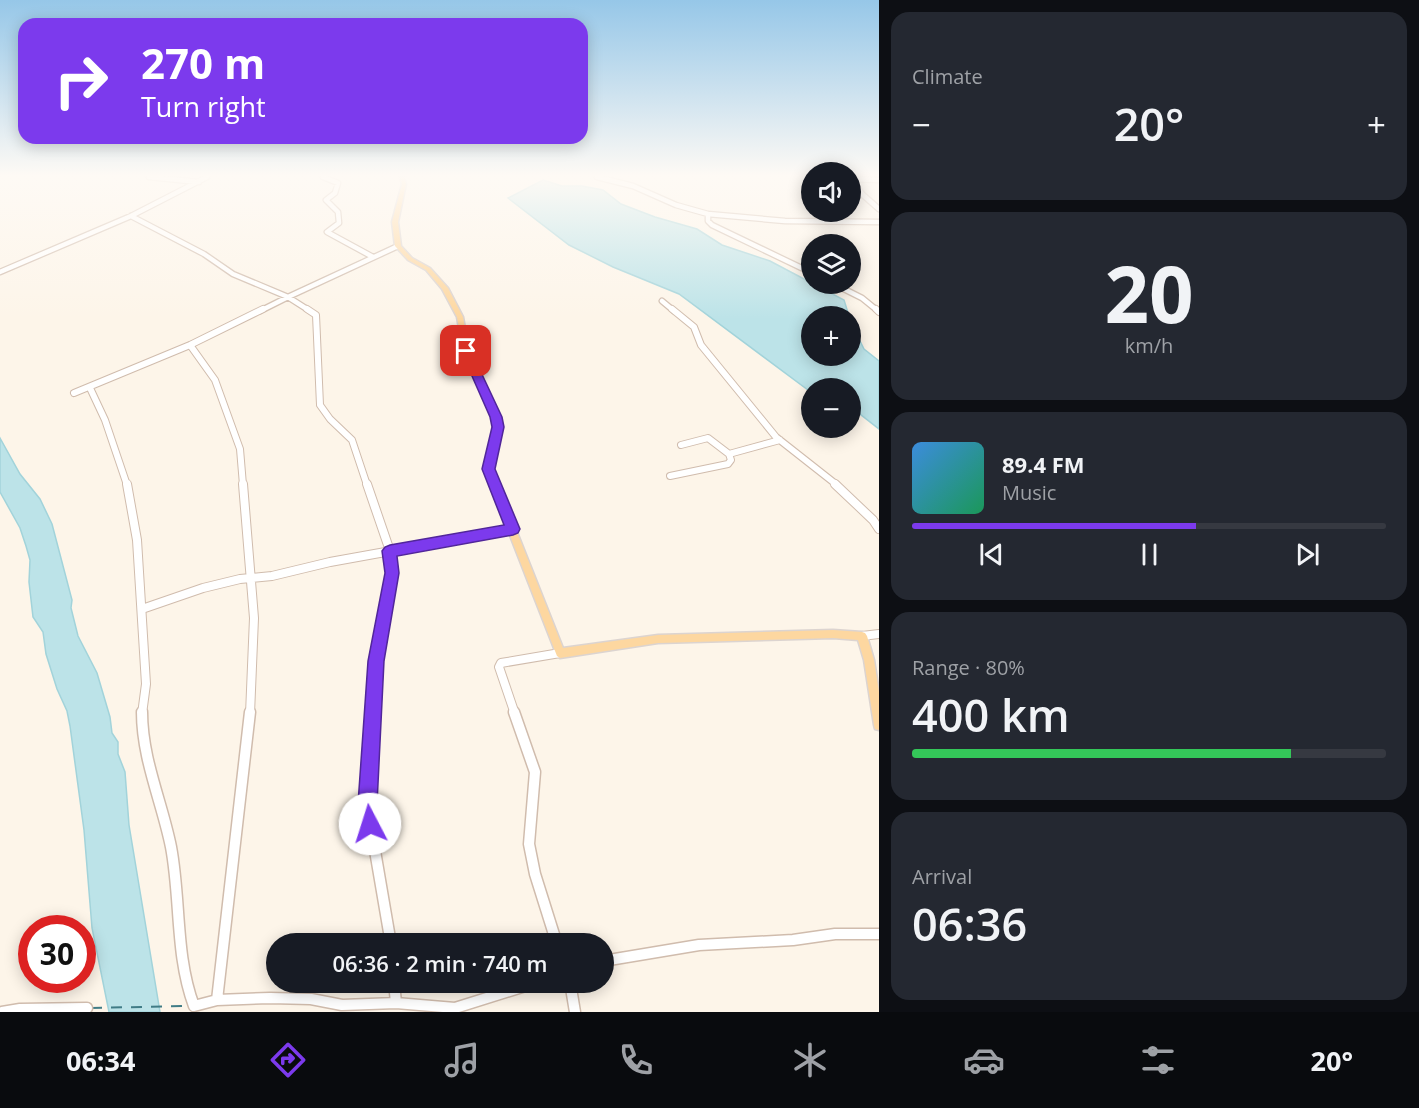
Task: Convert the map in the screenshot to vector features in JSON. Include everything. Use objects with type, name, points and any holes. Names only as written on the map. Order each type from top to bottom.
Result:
[{"type":"main road","points":[[395,224],[398,246],[410,259],[428,269],[445,288],[460,317],[466,351],[496,417],[498,427],[488,469],[560,653],[658,639],[833,633],[862,636],[869,660],[879,725]]},
{"type":"street","points":[[0,272],[112,224]]},
{"type":"street","points":[[147,224],[204,254],[233,274],[288,297],[317,316],[320,405],[326,416],[340,426],[351,440],[390,551],[392,573],[376,661],[367,804],[389,933]]},
{"type":"street","points":[[337,224],[327,232],[373,257]]},
{"type":"street","points":[[711,224],[801,267]]},
{"type":"street","points":[[74,393],[190,345],[398,246]]},
{"type":"street","points":[[854,294],[879,312]]},
{"type":"street","points":[[662,301],[694,327],[713,361],[756,415],[780,440],[844,491],[879,529]]},
{"type":"street","points":[[190,345],[215,380],[240,448],[254,618],[252,692],[217,1000]]},
{"type":"street","points":[[90,388],[105,420],[128,484],[137,540],[142,609],[146,684],[142,714],[145,750],[171,848],[188,987],[194,1006],[217,1000],[311,999],[342,1005],[396,1003],[455,1008],[503,993]]},
{"type":"street","points":[[670,476],[728,464],[731,460],[729,454],[708,438],[681,445]]},
{"type":"street","points":[[729,454],[780,440]]},
{"type":"street","points":[[142,609],[203,588],[249,578],[272,576],[330,562],[513,529]]},
{"type":"street","points":[[862,636],[879,634]]},
{"type":"street","points":[[554,933],[535,874],[529,844],[535,772],[499,667],[501,663],[509,661],[560,653]]},
{"type":"street","points":[[614,959],[699,945],[793,940],[835,934],[879,934]]},
{"type":"street","points":[[395,993],[396,1003]]},
{"type":"street","points":[[572,993],[575,1012]]},
{"type":"street","points":[[2,1012],[20,1008],[87,1008]]},
{"type":"water","points":[[542,224],[680,224],[697,229],[722,245],[770,261],[801,277],[801,294],[833,294],[844,300],[846,306],[801,306],[801,366],[861,366],[861,343],[864,349],[879,361],[879,429],[861,415],[861,378],[801,378],[801,385],[679,294],[613,267],[569,245]]},
{"type":"water","points":[[0,438],[20,474],[40,499],[52,524],[72,600],[71,608],[78,636],[97,673],[110,717],[112,733],[118,742],[118,754],[125,772],[129,825],[160,1012],[109,1012],[96,948],[96,915],[91,915],[84,830],[67,711],[46,654],[43,632],[33,617],[29,582],[30,560],[26,546],[20,528],[0,492]]},
{"type":"ferry route","points":[[91,1008],[188,1006]]},
{"type":"route","points":[[370,824],[367,804],[376,661],[392,573],[390,551],[513,529],[488,469],[498,427],[496,417],[466,351]]}]
